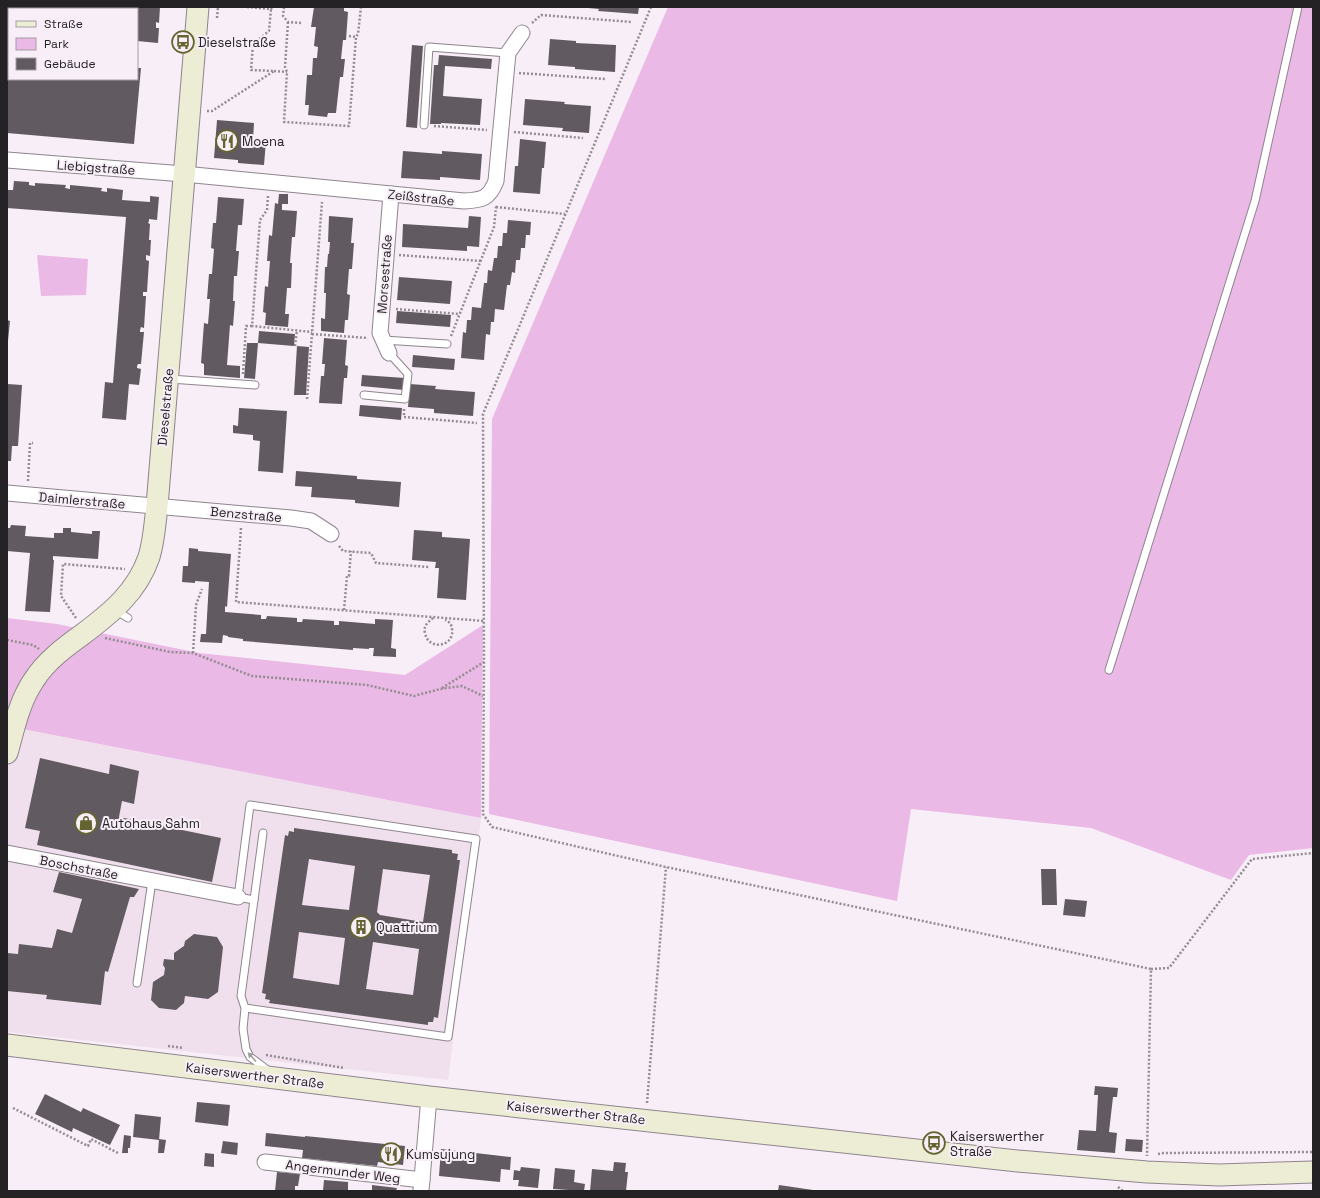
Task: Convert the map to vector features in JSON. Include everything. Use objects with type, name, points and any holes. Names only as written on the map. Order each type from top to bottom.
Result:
[{"type":"main road","name":"Dieselstraße","points":[[7,754],[16,717],[34,679],[54,657],[85,632],[121,614],[149,557],[157,506],[198,7]]},
{"type":"main road","name":"Kaiserswerther Straße","points":[[7,1045],[429,1097],[1146,1174],[1218,1175],[1313,1172]]},
{"type":"street","points":[[491,202],[492,191],[496,181],[508,53],[522,33]]},
{"type":"street","name":"Liebigstraße","points":[[7,160],[184,174]]},
{"type":"street","name":"Zeißstraße","points":[[184,174],[464,201],[478,200],[491,202]]},
{"type":"street","name":"Morsestraße","points":[[386,346],[380,333],[390,194]]},
{"type":"street","name":"Daimlerstraße","points":[[7,493],[157,506]]},
{"type":"street","name":"Benzstraße","points":[[157,506],[242,513],[311,521],[331,534]]},
{"type":"street","name":"Boschstraße","points":[[7,853],[238,897]]},
{"type":"street","name":"Angermunder Weg","points":[[265,1162],[421,1186],[429,1097]]},
{"type":"lane","points":[[1109,670],[1255,201],[1298,7]]},
{"type":"lane","points":[[424,125],[429,47],[508,53]]},
{"type":"lane","points":[[386,346],[447,344]]},
{"type":"lane","points":[[364,395],[405,399],[408,374],[386,346]]},
{"type":"lane","points":[[168,379],[255,385]]},
{"type":"lane","points":[[245,1008],[448,1037],[476,839],[250,805],[238,897],[254,900]]},
{"type":"lane","points":[[263,833],[241,996],[245,1008],[243,1029],[248,1054],[273,1074],[283,1079]]},
{"type":"lane","points":[[138,983],[152,881]]},
{"type":"path","points":[[217,18],[218,7]]},
{"type":"path","points":[[247,7],[271,8],[269,31],[253,44],[251,70],[287,72]]},
{"type":"path","points":[[284,7],[283,16],[288,22],[285,67],[287,72],[284,123],[330,127],[349,126],[356,37],[358,34],[361,7]]},
{"type":"path","points":[[651,7],[483,414],[483,814],[492,827],[666,867],[1151,969],[1169,968],[1252,858],[1313,852]]},
{"type":"path","points":[[522,33],[541,14],[632,22]]},
{"type":"path","points":[[288,22],[301,23]]},
{"type":"path","points":[[349,36],[356,37]]},
{"type":"path","points":[[189,110],[212,111],[274,71]]},
{"type":"path","points":[[506,72],[606,79]]},
{"type":"path","points":[[424,125],[583,138]]},
{"type":"path","points":[[252,326],[260,220],[267,210],[269,182]]},
{"type":"path","points":[[307,399],[322,187]]},
{"type":"path","points":[[447,344],[494,227],[491,202],[566,214]]},
{"type":"path","points":[[386,254],[481,261]]},
{"type":"path","points":[[382,308],[459,314]]},
{"type":"path","points":[[242,384],[246,326],[297,330],[386,346]]},
{"type":"path","points":[[296,346],[297,330]]},
{"type":"path","points":[[405,399],[404,417],[477,423]]},
{"type":"path","points":[[26,495],[30,443],[32,443]]},
{"type":"path","points":[[242,513],[236,602],[484,621]]},
{"type":"path","points":[[331,534],[343,551],[371,553],[376,563],[429,566]]},
{"type":"path","points":[[344,610],[351,551]]},
{"type":"path","points":[[140,576],[128,569],[63,564],[61,596],[85,632],[170,652],[193,653],[252,676],[366,685],[414,696],[440,689],[462,686],[484,696]]},
{"type":"path","points":[[193,653],[196,605],[202,590]]},
{"type":"path","points":[[434,618],[425,626],[424,632],[426,639],[430,643],[437,646],[448,642],[453,634],[452,626],[448,621],[441,618]]},
{"type":"path","points":[[7,640],[33,646],[54,657]]},
{"type":"path","points":[[440,689],[484,662]]},
{"type":"path","points":[[646,1120],[666,867]]},
{"type":"path","points":[[1146,1174],[1151,969]]},
{"type":"path","points":[[13,1108],[88,1146],[91,1139],[118,1153]]},
{"type":"path","points":[[1146,1174],[1164,1152],[1313,1152]]},
{"type":"shaded area","points":[[7,726],[481,818],[448,1080],[7,1032]]},
{"type":"green space","points":[[668,7],[1313,7],[1313,848],[1249,855],[1231,880],[1091,828],[911,809],[897,901],[489,814],[492,419]]},
{"type":"green space","points":[[37,255],[88,259],[86,295],[41,296]]},
{"type":"green space","points":[[7,618],[57,624],[199,653],[405,675],[483,625],[481,818],[7,726]]},
{"type":"building","points":[[160,7],[159,23],[156,22],[156,28],[159,28],[158,43],[138,41],[138,8],[133,8]]},
{"type":"building","points":[[314,7],[344,7],[344,11],[348,12],[346,40],[343,40],[341,59],[345,59],[343,77],[340,77],[336,113],[328,113],[327,117],[308,115],[309,105],[305,105],[307,75],[312,75],[313,58],[317,58],[318,47],[314,46],[316,27],[311,27]]},
{"type":"building","points":[[588,7],[639,7],[638,14],[598,11],[599,9]]},
{"type":"building","points":[[550,39],[576,41],[576,43],[616,45],[615,72],[548,65]]},
{"type":"building","points":[[412,45],[423,46],[417,128],[406,127]]},
{"type":"building","points":[[439,55],[492,59],[491,69],[445,66],[443,96],[482,99],[480,125],[441,123],[430,124],[434,65],[438,65]]},
{"type":"building","points":[[8,56],[8,80],[138,80],[138,68],[141,68],[134,144],[7,133]]},
{"type":"building","points":[[525,99],[565,102],[564,104],[591,106],[589,133],[562,131],[563,128],[523,125]]},
{"type":"building","points":[[217,120],[254,123],[253,140],[266,141],[264,165],[238,163],[238,160],[214,158]]},
{"type":"building","points":[[520,139],[546,142],[540,194],[513,192],[515,166],[518,166]]},
{"type":"building","points":[[403,151],[442,154],[442,151],[482,154],[480,180],[440,177],[440,180],[401,178]]},
{"type":"building","points":[[14,181],[29,182],[29,185],[35,186],[35,183],[66,185],[65,188],[70,189],[70,185],[102,188],[101,191],[107,192],[107,188],[123,190],[122,200],[150,202],[150,196],[159,197],[157,220],[149,219],[148,223],[150,224],[149,240],[151,240],[150,256],[146,255],[146,260],[149,261],[147,292],[143,292],[143,296],[146,296],[144,328],[141,327],[140,330],[140,332],[144,332],[141,364],[138,364],[137,366],[137,368],[141,369],[139,385],[129,384],[126,420],[102,418],[105,382],[113,383],[126,217],[7,208],[7,190],[13,190]]},
{"type":"building","points":[[279,194],[288,194],[288,204],[282,204],[282,210],[297,211],[295,237],[292,237],[290,263],[292,263],[291,288],[287,288],[285,314],[289,314],[288,327],[265,325],[266,313],[263,312],[265,286],[268,287],[270,261],[267,261],[269,235],[272,236],[275,203],[278,204]]},
{"type":"building","points":[[218,197],[244,199],[242,225],[238,225],[236,251],[239,251],[237,276],[234,276],[233,301],[235,301],[233,326],[230,325],[227,365],[240,366],[240,378],[204,375],[204,364],[201,363],[204,323],[208,324],[210,299],[207,299],[209,274],[212,274],[214,249],[211,248],[213,223],[216,223]]},
{"type":"building","points":[[329,216],[353,218],[351,243],[354,243],[352,269],[349,269],[347,294],[350,295],[348,320],[345,320],[344,333],[321,331],[321,318],[325,319],[325,267],[327,267],[330,242],[328,242]]},
{"type":"building","points":[[469,216],[481,217],[479,247],[467,246],[467,251],[402,247],[403,224],[468,228]]},
{"type":"building","points":[[508,220],[531,222],[530,235],[526,235],[525,248],[521,248],[520,260],[516,260],[515,273],[512,272],[510,285],[507,285],[504,310],[495,309],[494,322],[491,322],[490,335],[486,334],[484,360],[461,358],[463,332],[466,333],[467,320],[471,320],[472,307],[481,308],[484,283],[487,283],[488,270],[492,271],[494,258],[497,258],[498,246],[502,246],[503,233],[507,233]]},
{"type":"building","points":[[399,277],[452,281],[450,304],[397,300]]},
{"type":"building","points":[[397,311],[451,315],[450,327],[396,323]]},
{"type":"building","points":[[7,320],[10,321],[8,341],[7,341]]},
{"type":"building","points":[[259,331],[295,334],[294,346],[258,343]]},
{"type":"building","points":[[324,338],[347,340],[345,365],[348,366],[347,378],[344,378],[342,404],[319,403],[321,376],[324,376],[325,364],[322,364]]},
{"type":"building","points":[[247,343],[258,343],[255,379],[244,378]]},
{"type":"building","points":[[297,346],[309,347],[306,395],[294,395]]},
{"type":"building","points":[[413,355],[455,359],[454,370],[412,367]]},
{"type":"building","points":[[362,375],[405,378],[404,390],[361,386]]},
{"type":"building","points":[[7,384],[22,385],[18,446],[12,446],[11,461],[7,461]]},
{"type":"building","points":[[410,384],[436,386],[435,389],[475,392],[473,416],[434,413],[434,409],[408,407]]},
{"type":"building","points":[[360,405],[402,408],[401,420],[359,416]]},
{"type":"building","points":[[239,408],[287,411],[283,473],[258,471],[260,441],[253,440],[253,435],[233,433],[233,425],[238,426]]},
{"type":"building","points":[[296,471],[357,476],[357,479],[401,482],[399,507],[355,503],[355,500],[311,497],[312,487],[295,486]]},
{"type":"building","points":[[11,525],[26,526],[25,536],[54,538],[54,533],[63,533],[63,528],[71,528],[71,532],[92,534],[92,531],[100,531],[98,559],[53,556],[54,560],[50,612],[25,611],[30,553],[7,551],[7,528],[10,528]]},
{"type":"building","points":[[414,530],[442,532],[442,537],[470,539],[466,600],[437,598],[439,568],[435,568],[436,562],[412,560]]},
{"type":"building","points":[[189,548],[198,549],[198,551],[231,554],[227,607],[225,606],[225,612],[261,615],[261,619],[266,619],[267,616],[297,618],[297,622],[302,622],[303,619],[334,621],[334,625],[339,625],[339,621],[375,624],[375,619],[393,620],[391,648],[396,649],[396,657],[373,656],[374,648],[353,648],[353,650],[243,641],[243,639],[223,635],[222,643],[200,642],[201,634],[206,634],[209,582],[182,582],[183,566],[188,566]]},
{"type":"building","name":"Autohaus Sahm","points":[[40,758],[109,774],[110,764],[139,771],[134,804],[122,801],[119,817],[221,838],[212,882],[37,845],[40,831],[25,828]]},
{"type":"building","name":"Quattrium","points":[[294,828],[452,850],[452,853],[458,854],[457,860],[460,860],[438,1018],[434,1017],[433,1022],[428,1022],[428,1025],[269,1003],[270,1000],[265,999],[266,994],[262,993],[285,835],[288,836],[289,831],[294,832]],"holes":[[[309,859],[355,866],[349,910],[302,905]],[[383,869],[430,875],[423,922],[380,915],[377,912]],[[299,932],[345,938],[339,985],[293,978]],[[373,942],[419,949],[413,995],[366,989]]]},
{"type":"building","points":[[1041,869],[1056,869],[1057,905],[1042,905]]},
{"type":"building","points":[[59,872],[139,889],[134,897],[130,897],[108,972],[105,971],[101,1005],[46,999],[47,995],[7,991],[7,953],[18,954],[19,944],[52,948],[57,929],[72,933],[82,899],[53,892]]},
{"type":"building","points":[[1065,899],[1087,901],[1085,917],[1063,915]]},
{"type":"building","points":[[194,934],[217,937],[223,947],[218,992],[208,999],[185,996],[184,1003],[176,1010],[159,1008],[151,1000],[153,982],[164,975],[164,959],[174,960],[174,953],[184,946],[185,941]]},
{"type":"building","points":[[1095,1086],[1118,1088],[1117,1097],[1113,1097],[1109,1132],[1117,1133],[1115,1153],[1077,1150],[1079,1130],[1096,1131],[1098,1095],[1094,1095]]},
{"type":"building","points":[[45,1094],[81,1112],[83,1108],[120,1125],[110,1145],[73,1128],[72,1132],[35,1114]]},
{"type":"building","points":[[197,1102],[230,1105],[228,1126],[195,1122]]},
{"type":"building","points":[[135,1114],[161,1117],[159,1140],[133,1137]]},
{"type":"building","points":[[266,1133],[405,1146],[403,1165],[378,1162],[377,1166],[302,1158],[303,1150],[265,1146]]},
{"type":"building","points":[[124,1135],[131,1136],[128,1153],[122,1153]]},
{"type":"building","points":[[159,1139],[166,1140],[164,1153],[158,1153]]},
{"type":"building","points":[[1126,1139],[1143,1140],[1142,1152],[1125,1151]]},
{"type":"building","points":[[223,1141],[238,1143],[237,1155],[221,1153]]},
{"type":"building","points":[[441,1149],[511,1157],[510,1170],[501,1169],[500,1182],[439,1176]]},
{"type":"building","points":[[205,1153],[214,1154],[214,1167],[204,1166]]},
{"type":"building","points":[[614,1162],[626,1163],[625,1172],[628,1172],[626,1191],[590,1191],[592,1169],[613,1171]]},
{"type":"building","points":[[521,1167],[540,1169],[538,1188],[518,1186],[519,1180],[513,1180],[514,1170],[520,1171]]},
{"type":"building","points":[[555,1168],[575,1170],[574,1182],[585,1184],[584,1191],[553,1189]]},
{"type":"building","points":[[277,1172],[300,1174],[298,1186],[295,1186],[295,1191],[275,1191]]},
{"type":"building","points":[[324,1180],[348,1182],[348,1191],[323,1191]]},
{"type":"building","points":[[372,1185],[397,1188],[396,1191],[372,1191]]},
{"type":"building","points":[[779,1185],[813,1190],[813,1191],[778,1191]]},
{"type":"place","name":"Dieselstraße","points":[[183,42]]},
{"type":"place","name":"Moena","points":[[227,141]]},
{"type":"place","name":"Autohaus Sahm","points":[[86,823]]},
{"type":"place","name":"Quattrium","points":[[361,927]]},
{"type":"place","name":"Kaiserswerther Straße","points":[[934,1143]]},
{"type":"place","name":"Kumsujung","points":[[391,1154]]}]
